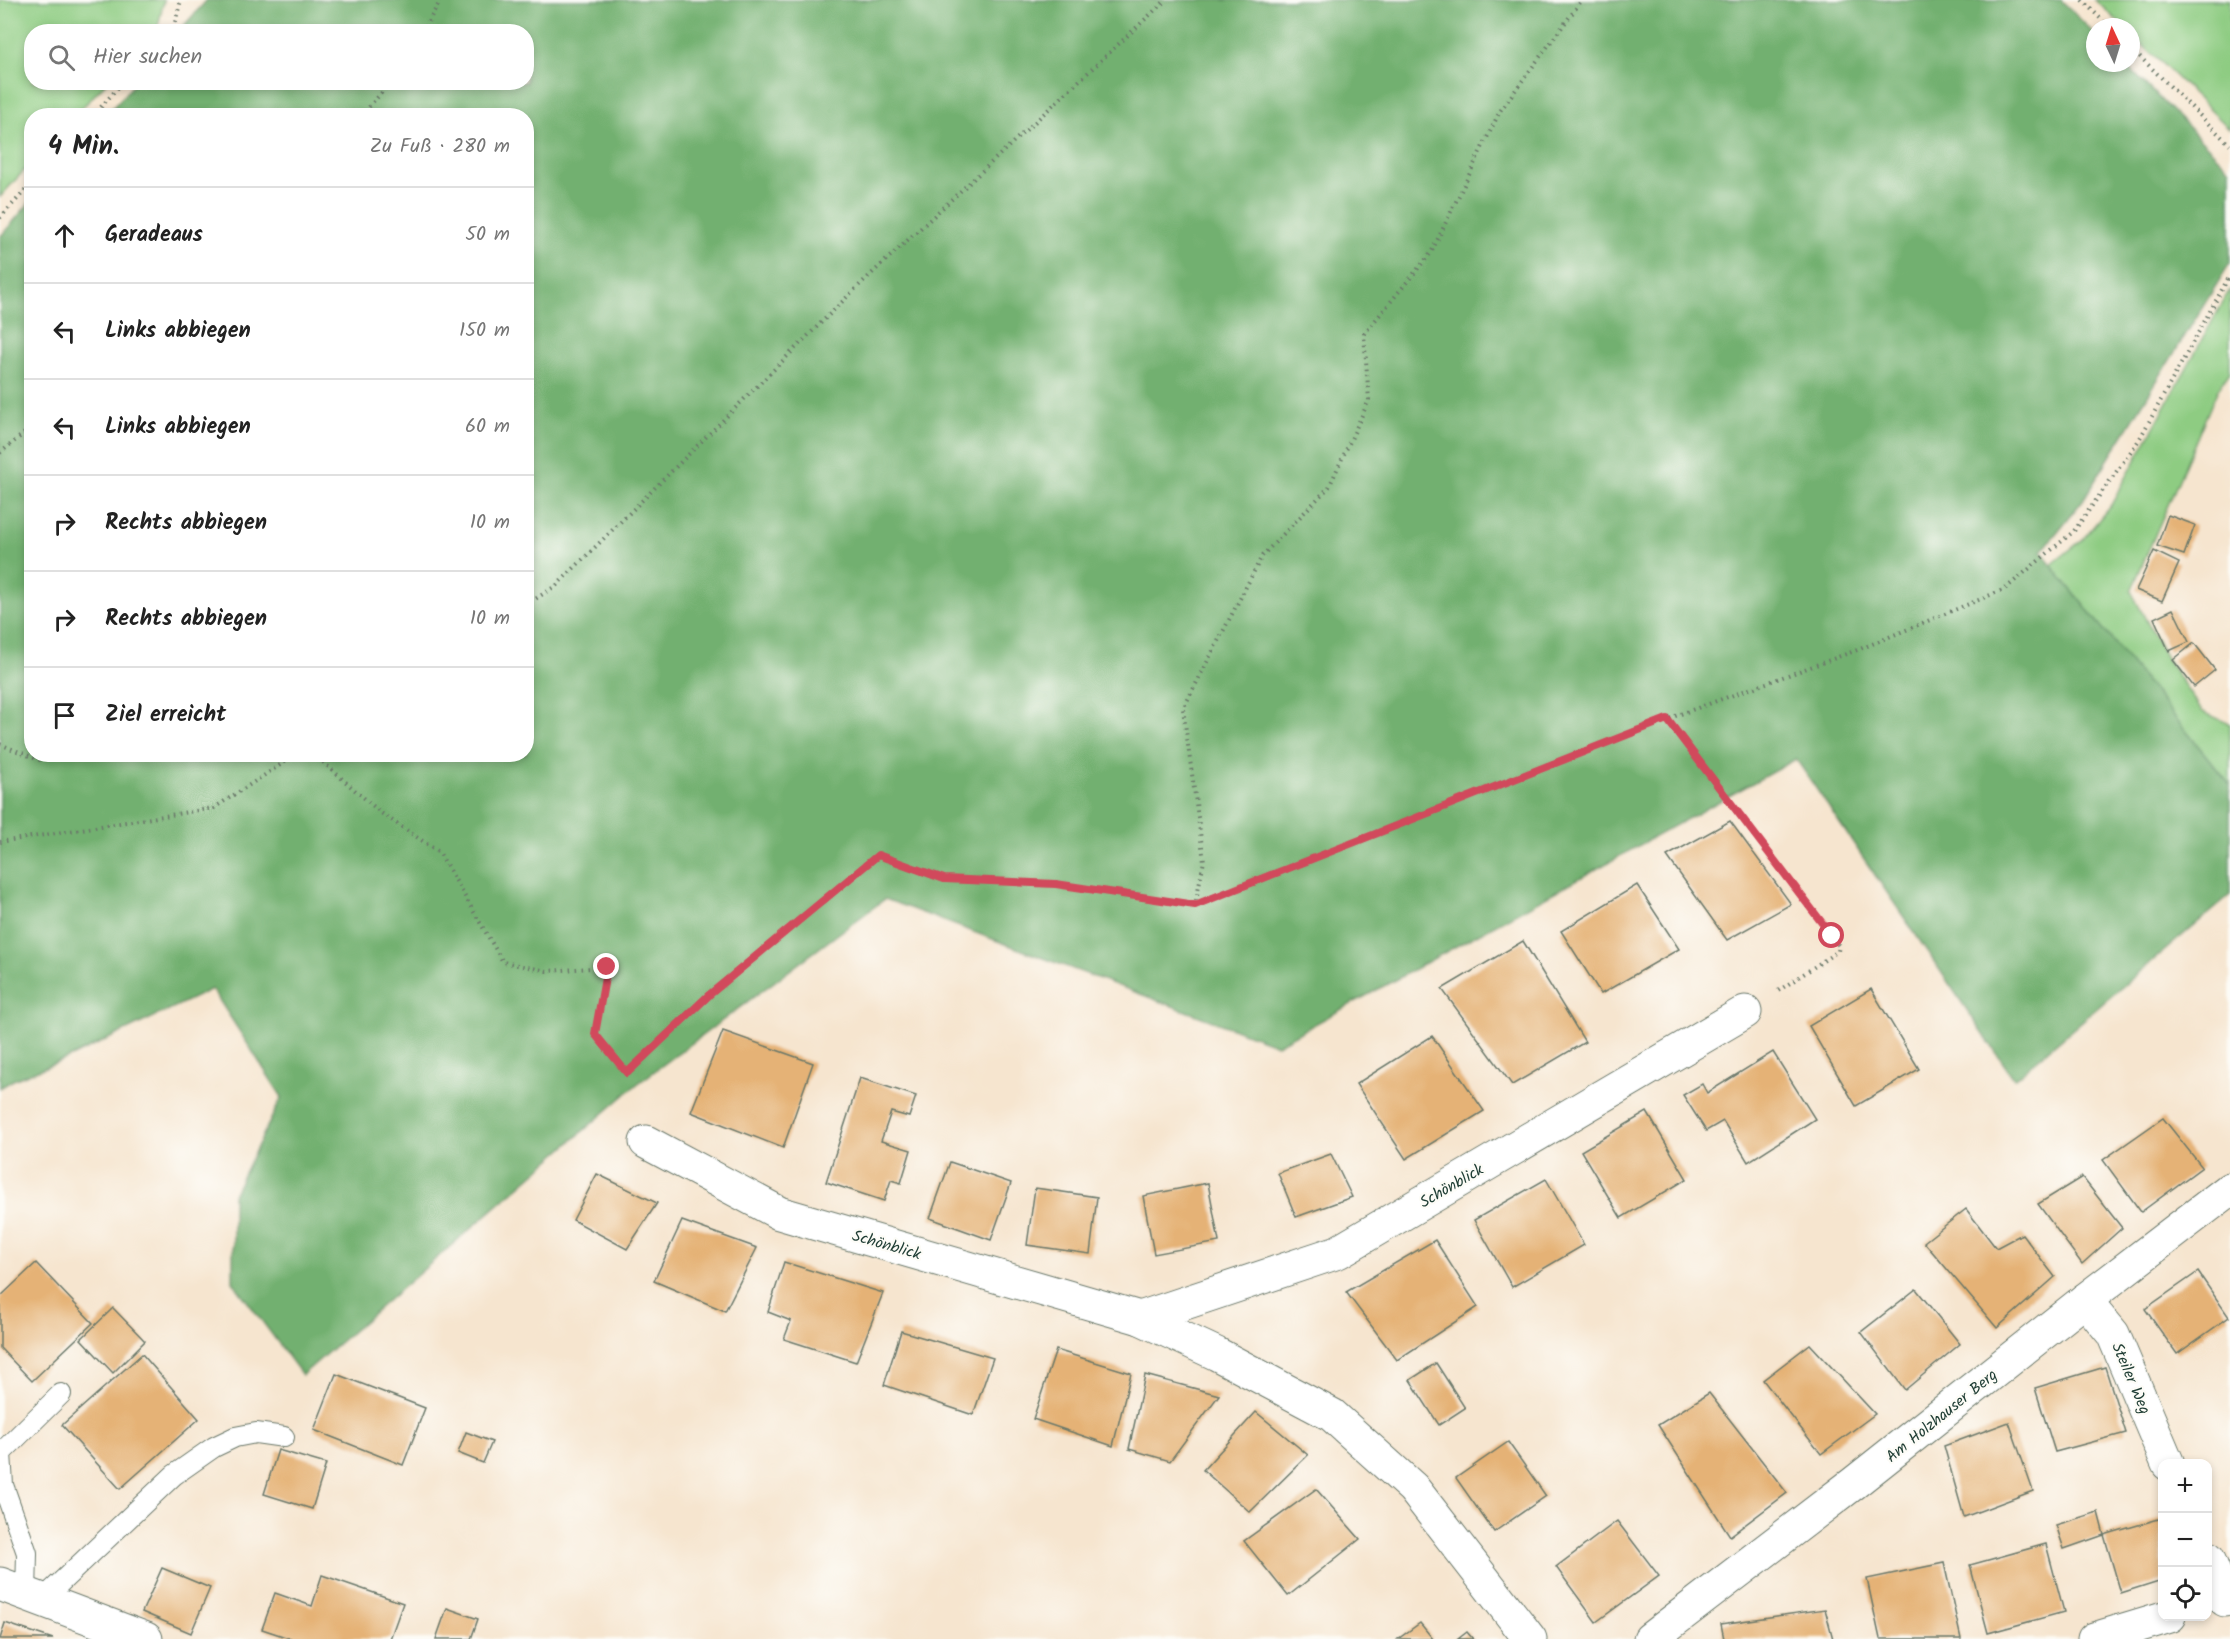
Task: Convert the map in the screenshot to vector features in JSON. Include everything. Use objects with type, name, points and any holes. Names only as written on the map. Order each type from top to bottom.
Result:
[{"type":"street","name":"Schönblick","points":[[1140,1318],[1338,1252],[1745,1012]]},
{"type":"street","name":"Schönblick","points":[[646,1142],[779,1213],[1140,1318],[1217,1354],[1332,1415],[1413,1488],[1530,1639]]},
{"type":"street","name":"Am Holzhauser Berg","points":[[1650,1639],[2230,1189]]},
{"type":"street","name":"Steiler Weg","points":[[2085,1300],[2113,1334],[2166,1459]]},
{"type":"street","points":[[2211,1567],[2221,1601]]},
{"type":"street","points":[[23,1593],[146,1639]]},
{"type":"street","points":[[2094,1639],[2158,1620]]},
{"type":"lane","points":[[23,1593],[27,1552],[3,1485],[1,1453],[61,1395]]},
{"type":"lane","points":[[23,1593],[174,1475],[214,1447],[235,1437],[256,1433],[285,1437]]},
{"type":"path","points":[[175,24],[181,0]]},
{"type":"path","points":[[427,24],[441,0]]},
{"type":"path","points":[[534,600],[557,585],[853,291],[1166,0]]},
{"type":"path","points":[[1195,905],[1204,861],[1183,709],[1262,556],[1329,488],[1369,400],[1364,334],[1431,253],[1500,111],[1582,0]]},
{"type":"path","points":[[2082,0],[2100,18]]},
{"type":"path","points":[[2140,57],[2230,145]]},
{"type":"path","points":[[100,108],[116,90]]},
{"type":"path","points":[[368,108],[384,90]]},
{"type":"path","points":[[0,218],[24,192]]},
{"type":"path","points":[[323,762],[381,813],[440,852],[503,962],[547,971],[607,967],[595,1034],[627,1073],[709,995],[878,855],[944,879],[1056,884],[1195,905],[1667,719],[1860,650],[2005,589],[2074,531],[2139,440],[2230,275]]},
{"type":"path","points":[[0,453],[24,434]]},
{"type":"path","points":[[1667,719],[1839,946],[1838,951],[1773,994]]},
{"type":"path","points":[[0,744],[24,754]]},
{"type":"path","points":[[0,842],[214,808],[285,762]]},
{"type":"green space","points":[[0,0],[164,0],[158,24],[24,24],[24,90],[99,90],[82,108],[24,108],[24,171],[0,197]]},
{"type":"green space","points":[[207,0],[2061,0],[2086,25],[2086,72],[2133,72],[2230,169],[2230,263],[2083,500],[2042,551],[2230,785],[2230,895],[2014,1079],[1796,759],[1277,1045],[885,899],[636,1085],[302,1375],[233,1282],[233,1195],[282,1097],[212,989],[73,1056],[13,1080],[0,1088],[0,237],[24,209],[24,762],[534,762],[534,108],[112,108],[129,90],[534,90],[534,24],[185,24]]},
{"type":"green space","points":[[2095,0],[2230,0],[2230,129],[2140,43],[2140,18],[2114,18]]},
{"type":"green space","points":[[2230,289],[2230,372],[2218,389],[2131,591],[2167,660],[2203,712],[2230,724],[2230,785],[2051,565],[2083,539],[2111,505]]},
{"type":"building","points":[[2168,515],[2195,525],[2184,555],[2157,546]]},
{"type":"building","points":[[2154,551],[2179,563],[2162,601],[2136,590]]},
{"type":"building","points":[[2173,609],[2189,642],[2169,651],[2154,618]]},
{"type":"building","points":[[2194,643],[2215,670],[2194,687],[2173,660]]},
{"type":"building","points":[[1730,821],[1791,904],[1727,940],[1667,856]]},
{"type":"building","points":[[1637,885],[1679,949],[1601,994],[1561,931]]},
{"type":"building","points":[[1523,941],[1585,1042],[1512,1085],[1442,989]]},
{"type":"building","points":[[1871,989],[1919,1069],[1856,1106],[1809,1026]]},
{"type":"building","points":[[723,1031],[813,1063],[783,1148],[691,1112]]},
{"type":"building","points":[[1432,1036],[1484,1111],[1406,1159],[1356,1084]]},
{"type":"building","points":[[1773,1052],[1815,1119],[1748,1162],[1723,1121],[1706,1131],[1683,1095],[1702,1084],[1707,1093]]},
{"type":"building","points":[[860,1078],[916,1096],[909,1117],[891,1112],[881,1141],[911,1150],[901,1183],[891,1180],[884,1201],[826,1182]]},
{"type":"building","points":[[1647,1112],[1687,1179],[1621,1218],[1581,1151]]},
{"type":"building","points":[[2163,1118],[2202,1167],[2141,1212],[2103,1160]]},
{"type":"building","points":[[1331,1154],[1352,1197],[1296,1217],[1278,1173]]},
{"type":"building","points":[[950,1162],[1011,1183],[991,1240],[930,1218]]},
{"type":"building","points":[[597,1174],[657,1203],[627,1249],[573,1220]]},
{"type":"building","points":[[2082,1177],[2122,1228],[2082,1264],[2038,1204]]},
{"type":"building","points":[[1546,1179],[1584,1245],[1512,1287],[1474,1220]]},
{"type":"building","points":[[1208,1183],[1219,1242],[1154,1254],[1143,1196]]},
{"type":"building","points":[[1035,1188],[1097,1197],[1090,1254],[1027,1245]]},
{"type":"building","points":[[1966,1209],[1996,1248],[2022,1234],[2055,1277],[1997,1328],[1924,1242]]},
{"type":"building","points":[[682,1221],[757,1248],[725,1311],[654,1281]]},
{"type":"building","points":[[1435,1240],[1478,1307],[1397,1360],[1346,1292]]},
{"type":"building","points":[[784,1262],[883,1293],[856,1362],[784,1339],[791,1321],[768,1312]]},
{"type":"building","points":[[36,1263],[93,1323],[32,1381],[0,1348],[0,1297]]},
{"type":"building","points":[[2198,1272],[2229,1317],[2177,1354],[2145,1309]]},
{"type":"building","points":[[1916,1289],[1960,1344],[1905,1390],[1861,1332]]},
{"type":"building","points":[[113,1308],[145,1341],[113,1373],[81,1339]]},
{"type":"building","points":[[901,1331],[993,1358],[973,1415],[884,1385]]},
{"type":"building","points":[[1810,1344],[1875,1414],[1821,1454],[1763,1380]]},
{"type":"building","points":[[1056,1350],[1131,1373],[1113,1446],[1033,1419]]},
{"type":"building","points":[[142,1354],[199,1419],[120,1489],[62,1425]]},
{"type":"building","points":[[1436,1363],[1465,1408],[1439,1425],[1410,1380]]},
{"type":"building","points":[[2105,1367],[2126,1433],[2055,1452],[2035,1388]]},
{"type":"building","points":[[336,1374],[425,1408],[403,1465],[314,1430]]},
{"type":"building","points":[[1145,1375],[1219,1395],[1170,1461],[1129,1449]]},
{"type":"building","points":[[1709,1393],[1787,1493],[1730,1536],[1658,1425]]},
{"type":"building","points":[[1256,1412],[1308,1455],[1250,1512],[1203,1470]]},
{"type":"building","points":[[2009,1422],[2033,1491],[1964,1517],[1944,1446]]},
{"type":"building","points":[[466,1432],[492,1442],[483,1463],[458,1453]]},
{"type":"building","points":[[1508,1442],[1546,1496],[1494,1532],[1456,1478]]},
{"type":"building","points":[[278,1450],[326,1464],[312,1509],[264,1494]]},
{"type":"building","points":[[1316,1489],[1360,1539],[1288,1596],[1244,1541]]},
{"type":"building","points":[[2098,1512],[2104,1535],[2064,1549],[2056,1525]]},
{"type":"building","points":[[2158,1519],[2158,1581],[2121,1593],[2104,1535]]},
{"type":"building","points":[[1617,1521],[1659,1576],[1596,1622],[1556,1567]]},
{"type":"building","points":[[2046,1544],[2064,1612],[1988,1633],[1970,1565]]},
{"type":"building","points":[[1944,1563],[1961,1639],[1880,1639],[1867,1579]]},
{"type":"building","points":[[162,1568],[210,1588],[191,1633],[142,1612]]},
{"type":"building","points":[[322,1575],[403,1603],[390,1639],[292,1639],[262,1629],[275,1593],[312,1606]]},
{"type":"building","points":[[447,1608],[478,1619],[471,1639],[436,1639]]},
{"type":"building","points":[[1825,1609],[1833,1639],[1724,1639],[1721,1624]]},
{"type":"building","points":[[5,1623],[53,1639],[0,1639]]},
{"type":"building","points":[[1420,1623],[1433,1639],[1398,1639]]},
{"type":"building","points":[[1467,1632],[1473,1639],[1458,1639]]},
{"type":"route","points":[[607,967],[595,1034],[627,1073],[709,995],[878,855],[944,879],[1056,884],[1195,905],[1667,719],[1832,936]]}]
